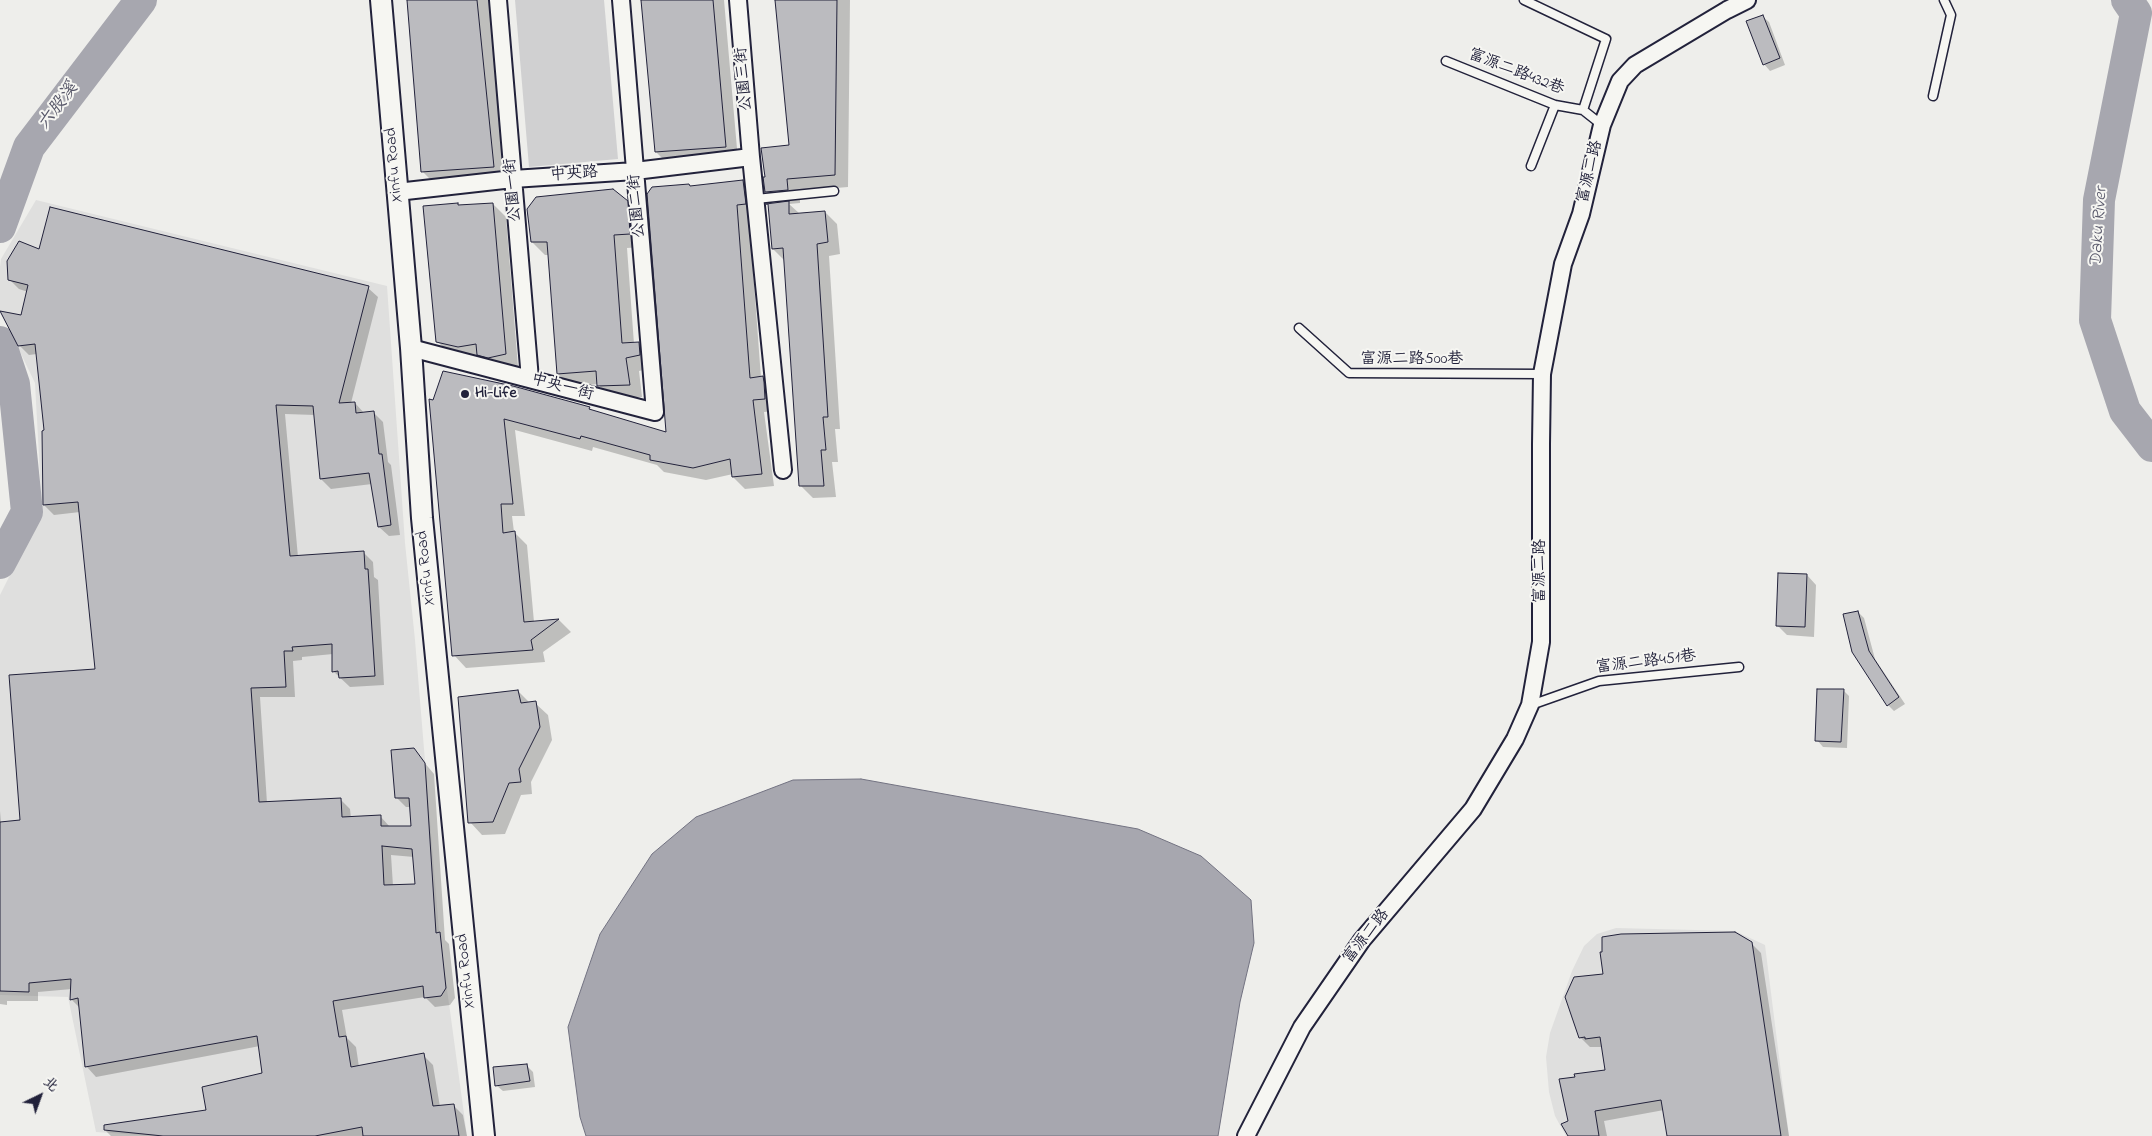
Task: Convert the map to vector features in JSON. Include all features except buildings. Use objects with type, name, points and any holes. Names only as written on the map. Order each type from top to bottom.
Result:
[{"type":"street","name":"Xinfu Road","points":[[380,0],[411,348],[423,528],[484,1136]]},
{"type":"street","name":"公園一街","points":[[498,0],[530,379]]},
{"type":"street","name":"公園二街","points":[[620,0],[655,412]]},
{"type":"street","name":"公園三街","points":[[738,0],[751,157],[783,470]]},
{"type":"street","name":"富源二路","points":[[1246,1136],[1302,1027],[1362,940],[1473,809],[1515,739],[1530,705],[1541,642],[1540,444],[1542,374],[1563,264],[1581,214],[1602,125],[1620,81],[1635,65],[1727,10],[1748,0]]},
{"type":"street","name":"中央路","points":[[397,192],[513,179],[635,171],[751,157]]},
{"type":"street","name":"中央一街","points":[[411,348],[655,412]]},
{"type":"lane","points":[[1524,0],[1606,39],[1583,110]]},
{"type":"lane","points":[[1933,96],[1951,15],[1944,0]]},
{"type":"lane","name":"富源二路432巷","points":[[1446,61],[1555,105],[1583,110],[1602,125]]},
{"type":"lane","points":[[1531,166],[1555,105]]},
{"type":"lane","points":[[756,199],[834,190]]},
{"type":"lane","name":"富源二路500巷","points":[[1299,328],[1349,373],[1542,374]]},
{"type":"lane","name":"富源二路451巷","points":[[1530,705],[1599,681],[1739,667]]},
{"type":"shaded area","points":[[515,0],[604,0],[618,159],[529,167]]},
{"type":"shaded area","points":[[36,200],[387,286],[405,543],[439,930],[467,1136],[153,1136],[96,1132],[68,997],[0,995],[0,595],[42,511],[35,383],[0,310],[0,267],[1,259]]},
{"type":"shaded area","points":[[861,779],[1138,829],[1201,856],[1251,900],[1254,943],[1240,1002],[1218,1136],[586,1136],[580,1117],[568,1027],[600,934],[652,854],[696,817],[793,780]]},
{"type":"shaded area","points":[[1616,928],[1735,931],[1765,945],[1789,1136],[1566,1136],[1555,1116],[1549,1092],[1546,1057],[1550,1033],[1572,971],[1584,946],[1597,934]]},
{"type":"waterway","name":"六股溪","points":[[0,227],[29,147],[141,0]]},
{"type":"waterway","name":"Daku River","points":[[2127,0],[2136,13],[2099,200],[2095,320],[2125,411],[2152,446]]},
{"type":"waterway","name":"六股溪","points":[[0,342],[14,384],[27,512],[0,563]]},
{"type":"place","name":"Hi-Life","points":[[465,394]]}]
